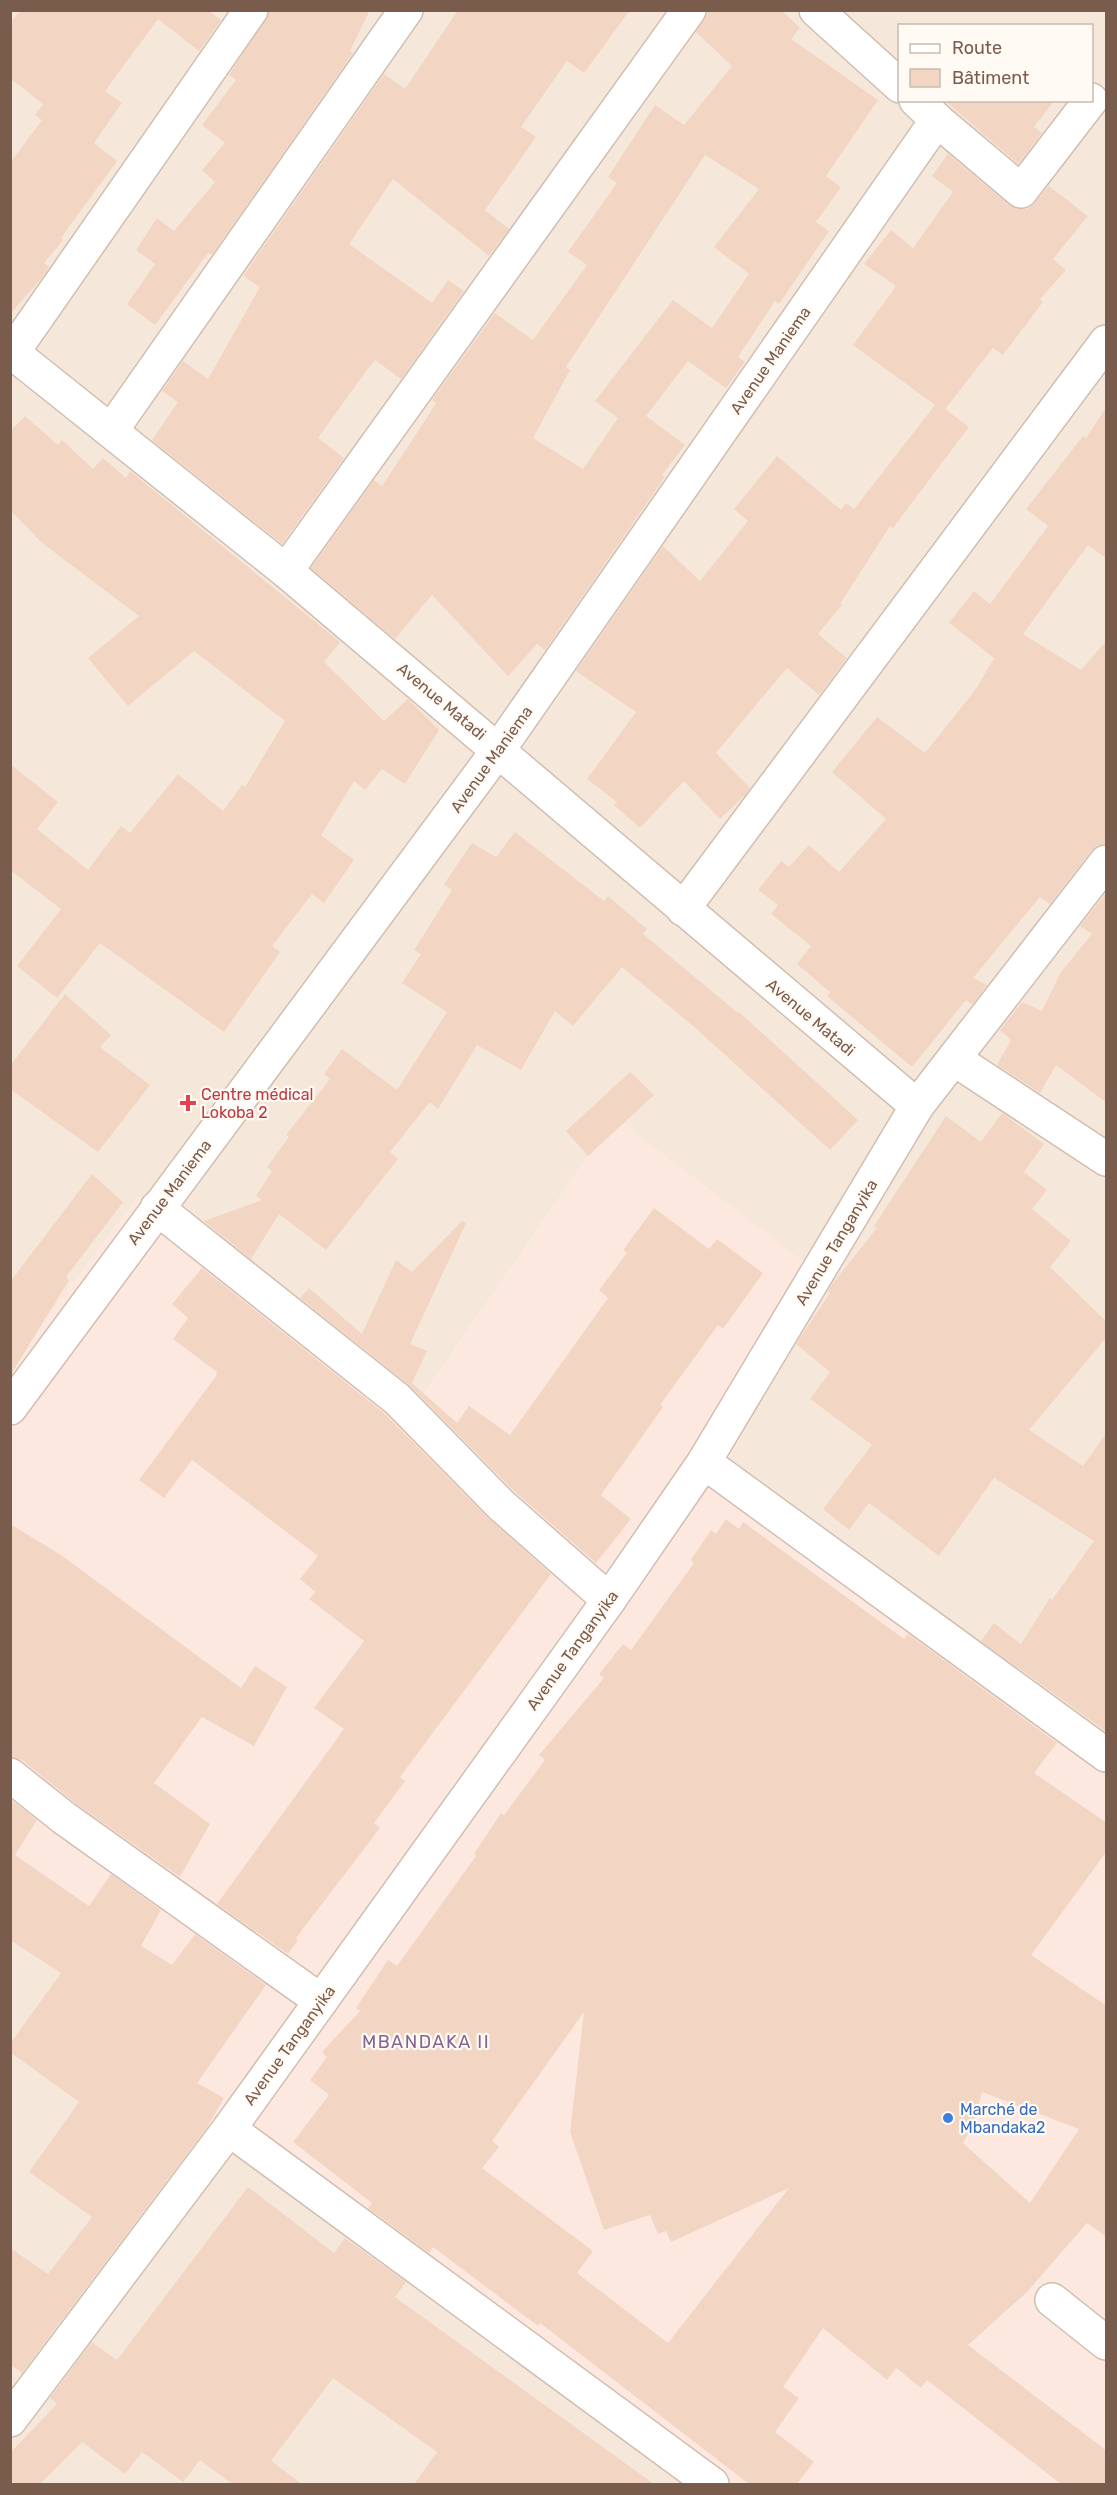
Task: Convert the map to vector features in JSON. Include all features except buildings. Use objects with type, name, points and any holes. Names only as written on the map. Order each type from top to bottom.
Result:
[{"type":"street","points":[[12,354],[251,10]]},
{"type":"street","points":[[111,431],[406,10]]},
{"type":"street","points":[[286,571],[689,10]]},
{"type":"street","points":[[816,10],[898,84]]},
{"type":"street","points":[[1093,98],[1107,80]]},
{"type":"street","points":[[927,110],[1021,191],[1089,102]]},
{"type":"street","name":"Avenue Maniema","points":[[10,1408],[499,749],[927,110]]},
{"type":"street","points":[[683,909],[1107,342]]},
{"type":"street","name":"Avenue Matadi","points":[[12,354],[286,571],[499,749],[683,909],[917,1106]]},
{"type":"street","name":"Avenue Tanganyika","points":[[10,2420],[229,2129],[609,1600],[704,1462],[917,1106],[1107,862]]},
{"type":"street","points":[[954,1059],[1107,1159]]},
{"type":"street","points":[[157,1208],[397,1400],[501,1505],[609,1600]]},
{"type":"street","points":[[704,1462],[1107,1755]]},
{"type":"street","points":[[10,1775],[64,1818],[321,2001]]},
{"type":"street","points":[[229,2129],[712,2484]]},
{"type":"street","points":[[1052,2300],[1107,2343]]},
{"type":"shaded area","points":[[11,11],[1106,11],[1106,1744],[725,1469],[615,1117],[421,1398],[138,1197],[11,1366]]},
{"type":"shaded area","points":[[615,1117],[825,1278],[725,1469],[1106,1744],[1106,2484],[689,2484],[168,2097],[208,2054],[11,1916],[10,1366],[138,1197],[422,1397]]},
{"type":"shaded area","points":[[10,1916],[689,2484],[11,2484]]},
{"type":"place","name":"Centre médical Lokoba 2","points":[[188,1103]]},
{"type":"place","name":"Marché de Mbandaka2","points":[[948,2118]]},
{"type":"district","name":"MBANDAKA II","points":[[426,2042]]}]
